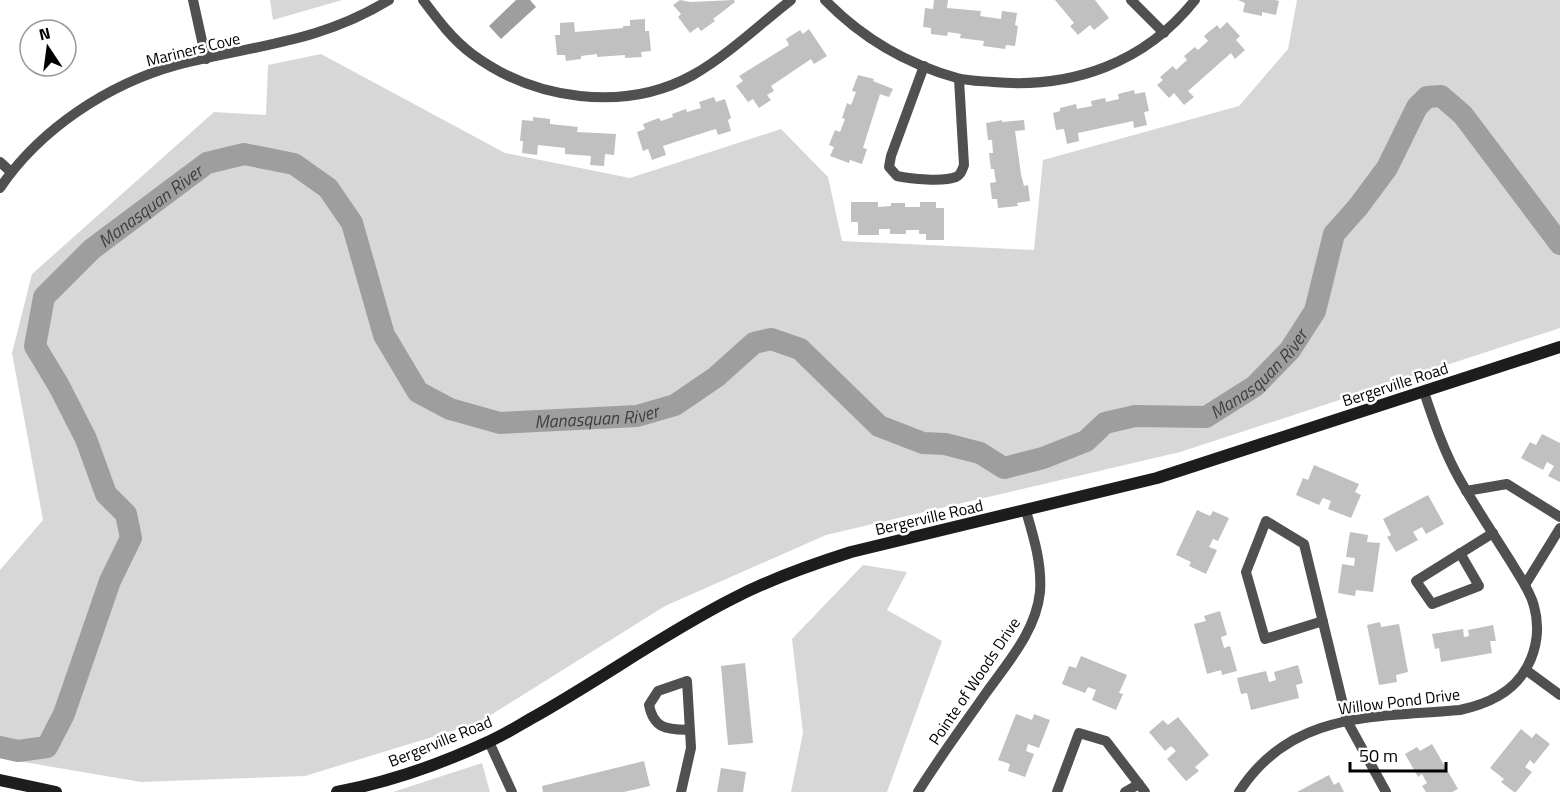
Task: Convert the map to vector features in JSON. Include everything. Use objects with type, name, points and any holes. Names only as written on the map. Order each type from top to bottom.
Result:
[{"type":"street","points":[[193,0],[206,59]]},
{"type":"street","name":"Mariners Cove","points":[[0,188],[11,172],[51,133],[99,98],[150,74],[329,30],[352,21],[390,0]]},
{"type":"street","points":[[423,0],[454,38],[471,54],[494,69],[543,90],[597,97],[647,92],[692,75],[716,60],[791,0]]},
{"type":"street","points":[[825,0],[863,34],[892,52],[959,79],[1011,84],[1072,78],[1124,60],[1146,47],[1176,23],[1191,2]]},
{"type":"street","points":[[1131,0],[1164,33]]},
{"type":"street","points":[[924,66],[891,156],[890,168],[897,176],[945,179],[960,175],[964,165],[959,79]]},
{"type":"street","points":[[0,162],[11,172]]},
{"type":"street","name":"Bergerville Road","points":[[337,792],[428,766],[489,742],[695,620],[766,582],[809,565],[851,552],[1026,511],[1191,468],[1560,347]]},
{"type":"street","points":[[1424,392],[1449,459],[1466,491],[1507,484],[1560,517]]},
{"type":"street","name":"Willow Pond Drive","points":[[1239,792],[1266,759],[1287,742],[1317,728],[1347,721],[1460,710],[1478,706],[1497,698],[1509,689],[1526,670],[1537,640],[1535,606],[1525,585],[1466,491]]},
{"type":"street","name":"Pointe of Woods Drive","points":[[918,792],[1019,646],[1034,619],[1039,594],[1040,570],[1026,511]]},
{"type":"street","points":[[1323,621],[1265,639],[1246,572],[1266,521],[1304,544],[1323,621],[1347,721],[1386,792]]},
{"type":"street","points":[[1525,585],[1560,528]]},
{"type":"street","points":[[1460,554],[1479,586],[1432,604],[1416,581],[1493,533]]},
{"type":"street","points":[[1526,670],[1560,695]]},
{"type":"street","points":[[681,792],[691,748],[690,730],[687,681],[658,691],[648,705],[651,718],[661,726],[690,730]]},
{"type":"street","points":[[1057,792],[1079,734],[1106,741],[1142,788],[1125,792]]},
{"type":"street","points":[[489,742],[512,792]]},
{"type":"street","points":[[0,780],[56,792]]},
{"type":"shaded area","points":[[270,0],[342,0],[273,20]]},
{"type":"shaded area","points":[[516,0],[530,0],[536,7],[501,39],[489,26]]},
{"type":"shaded area","points":[[1297,0],[1560,0],[1560,328],[1180,452],[826,535],[665,606],[478,723],[305,776],[141,782],[0,758],[0,570],[43,520],[12,353],[32,274],[214,112],[266,115],[268,65],[321,54],[505,153],[630,178],[781,129],[828,177],[842,241],[1034,250],[1043,160],[1239,106],[1288,49]]},
{"type":"shaded area","points":[[863,565],[907,572],[887,610],[942,641],[887,792],[791,792],[803,733],[792,639]]},
{"type":"shaded area","points":[[482,763],[490,792],[393,792]]},
{"type":"building","points":[[680,0],[690,2],[734,0],[735,2],[701,31],[698,27],[690,33],[678,17],[681,14],[673,5]]},
{"type":"building","points":[[934,0],[948,0],[947,8],[981,11],[980,16],[1001,19],[1002,11],[1017,13],[1015,46],[1006,45],[1005,49],[983,46],[984,41],[960,38],[961,34],[948,32],[947,36],[931,34],[931,28],[923,27],[925,8],[933,9]]},
{"type":"building","points":[[1055,0],[1095,0],[1109,18],[1094,30],[1090,25],[1078,35],[1070,26],[1074,23]]},
{"type":"building","points":[[1238,0],[1279,1],[1276,15],[1262,12],[1262,16],[1243,12],[1245,3]]},
{"type":"building","points":[[645,19],[645,31],[649,31],[651,51],[641,52],[642,57],[625,58],[625,55],[597,57],[597,54],[566,61],[565,55],[557,55],[555,35],[560,35],[560,23],[574,22],[575,32],[623,28],[623,26],[630,26],[630,20]]},
{"type":"building","points":[[1227,22],[1240,36],[1236,40],[1245,50],[1235,59],[1231,53],[1188,91],[1194,97],[1184,105],[1174,93],[1169,98],[1157,85],[1163,80],[1160,77],[1173,66],[1176,70],[1187,60],[1184,56],[1195,47],[1198,50],[1208,41],[1204,36],[1217,25],[1220,29]]},
{"type":"building","points":[[809,29],[827,56],[814,64],[811,59],[771,86],[774,91],[767,95],[771,100],[759,108],[753,99],[748,102],[736,86],[743,81],[739,76],[789,45],[786,39],[800,30],[803,34]]},
{"type":"building","points":[[858,75],[874,79],[873,81],[893,89],[889,97],[880,94],[863,148],[867,149],[862,164],[850,160],[849,163],[830,156],[834,147],[829,145],[835,130],[840,132],[845,119],[842,118],[847,103],[851,105],[856,92],[852,91]]},
{"type":"building","points":[[1134,90],[1135,94],[1145,92],[1149,111],[1144,112],[1147,125],[1134,128],[1133,121],[1078,133],[1079,141],[1067,144],[1064,129],[1056,130],[1053,113],[1060,111],[1060,108],[1076,104],[1077,109],[1092,106],[1091,101],[1105,98],[1106,102],[1119,99],[1118,94]]},
{"type":"building","points":[[714,97],[716,102],[725,99],[731,118],[728,120],[731,131],[718,135],[716,129],[663,146],[666,155],[652,160],[648,149],[643,151],[637,132],[645,129],[643,124],[659,118],[661,121],[673,117],[672,114],[686,109],[687,112],[701,108],[699,102]]},
{"type":"building","points":[[533,117],[550,119],[550,124],[578,127],[577,132],[616,134],[614,155],[605,154],[604,166],[590,165],[591,156],[565,154],[565,148],[538,145],[537,155],[522,153],[523,141],[520,141],[522,120],[533,121]]},
{"type":"building","points":[[1002,120],[1002,122],[1024,120],[1025,130],[1015,131],[1021,174],[1024,186],[1028,185],[1030,201],[1017,203],[1018,206],[998,208],[997,199],[992,199],[990,183],[996,182],[994,169],[991,169],[989,153],[993,153],[992,140],[988,140],[986,123]]},
{"type":"building","points":[[851,202],[878,202],[878,207],[891,206],[891,203],[905,203],[905,207],[920,207],[920,202],[936,202],[936,208],[944,208],[944,240],[926,240],[926,234],[919,234],[919,230],[906,230],[906,234],[890,234],[890,229],[879,229],[879,235],[858,235],[858,222],[851,222]]},
{"type":"building","points":[[1542,434],[1560,443],[1560,482],[1548,476],[1554,466],[1547,462],[1543,470],[1521,458],[1530,442],[1536,445]]},
{"type":"building","points":[[1314,465],[1359,484],[1355,492],[1361,495],[1351,518],[1328,509],[1331,501],[1323,498],[1319,505],[1296,495],[1303,478],[1308,480]]},
{"type":"building","points":[[1428,495],[1444,524],[1426,534],[1422,527],[1413,532],[1418,540],[1396,552],[1387,537],[1391,535],[1383,519]]},
{"type":"building","points":[[1197,510],[1210,516],[1213,511],[1229,518],[1218,541],[1213,539],[1209,547],[1217,550],[1206,574],[1189,566],[1191,562],[1176,555]]},
{"type":"building","points":[[1350,532],[1368,535],[1367,542],[1380,543],[1373,592],[1356,590],[1355,596],[1338,593],[1342,564],[1354,566],[1355,558],[1346,557]]},
{"type":"building","points":[[1220,611],[1227,635],[1221,637],[1224,648],[1230,646],[1237,671],[1222,675],[1221,670],[1207,674],[1194,624],[1206,621],[1204,616]]},
{"type":"building","points":[[1380,622],[1381,627],[1399,624],[1408,672],[1396,675],[1397,682],[1379,685],[1367,625]]},
{"type":"building","points":[[1493,625],[1496,641],[1490,641],[1492,653],[1441,662],[1439,648],[1435,649],[1432,634],[1463,629],[1464,637],[1469,636],[1468,630]]},
{"type":"building","points":[[1081,656],[1127,675],[1119,693],[1123,694],[1116,710],[1092,700],[1096,690],[1088,687],[1085,693],[1062,684],[1069,666],[1076,668]]},
{"type":"building","points":[[745,663],[753,743],[728,745],[721,666]]},
{"type":"building","points":[[1298,665],[1303,683],[1296,685],[1299,698],[1251,710],[1247,693],[1241,694],[1237,678],[1266,671],[1269,682],[1276,680],[1274,672]]},
{"type":"building","points":[[1016,714],[1032,720],[1034,714],[1050,720],[1039,748],[1028,744],[1026,751],[1034,754],[1025,777],[1008,771],[1010,764],[998,760]]},
{"type":"building","points":[[1178,717],[1209,755],[1195,767],[1199,771],[1186,781],[1167,759],[1176,751],[1171,746],[1165,751],[1149,732],[1163,720],[1168,725]]},
{"type":"building","points":[[1521,729],[1532,738],[1536,733],[1550,744],[1534,764],[1530,760],[1525,767],[1532,772],[1514,792],[1501,782],[1504,779],[1490,768]]},
{"type":"building","points":[[1432,744],[1458,789],[1452,792],[1426,792],[1422,786],[1427,783],[1422,774],[1418,777],[1405,754],[1417,747],[1420,751]]},
{"type":"building","points":[[644,761],[650,786],[624,792],[543,792],[542,786]]},
{"type":"building","points":[[721,768],[746,772],[743,792],[717,792]]},
{"type":"building","points":[[1329,775],[1334,785],[1339,782],[1344,792],[1297,792]]},
{"type":"waterway","name":"Manasquan River","points":[[0,747],[18,751],[47,747],[64,714],[110,581],[131,538],[126,514],[106,494],[86,439],[59,386],[35,346],[44,297],[92,249],[207,163],[244,154],[294,164],[328,188],[352,223],[384,335],[418,392],[450,409],[500,423],[637,416],[675,405],[716,377],[754,343],[771,339],[800,349],[879,426],[923,443],[945,444],[980,453],[1004,468],[1043,458],[1086,441],[1105,423],[1135,416],[1206,417],[1255,386],[1290,350],[1315,311],[1334,234],[1358,207],[1387,168],[1417,107],[1427,97],[1441,96],[1463,115],[1560,244]]}]
